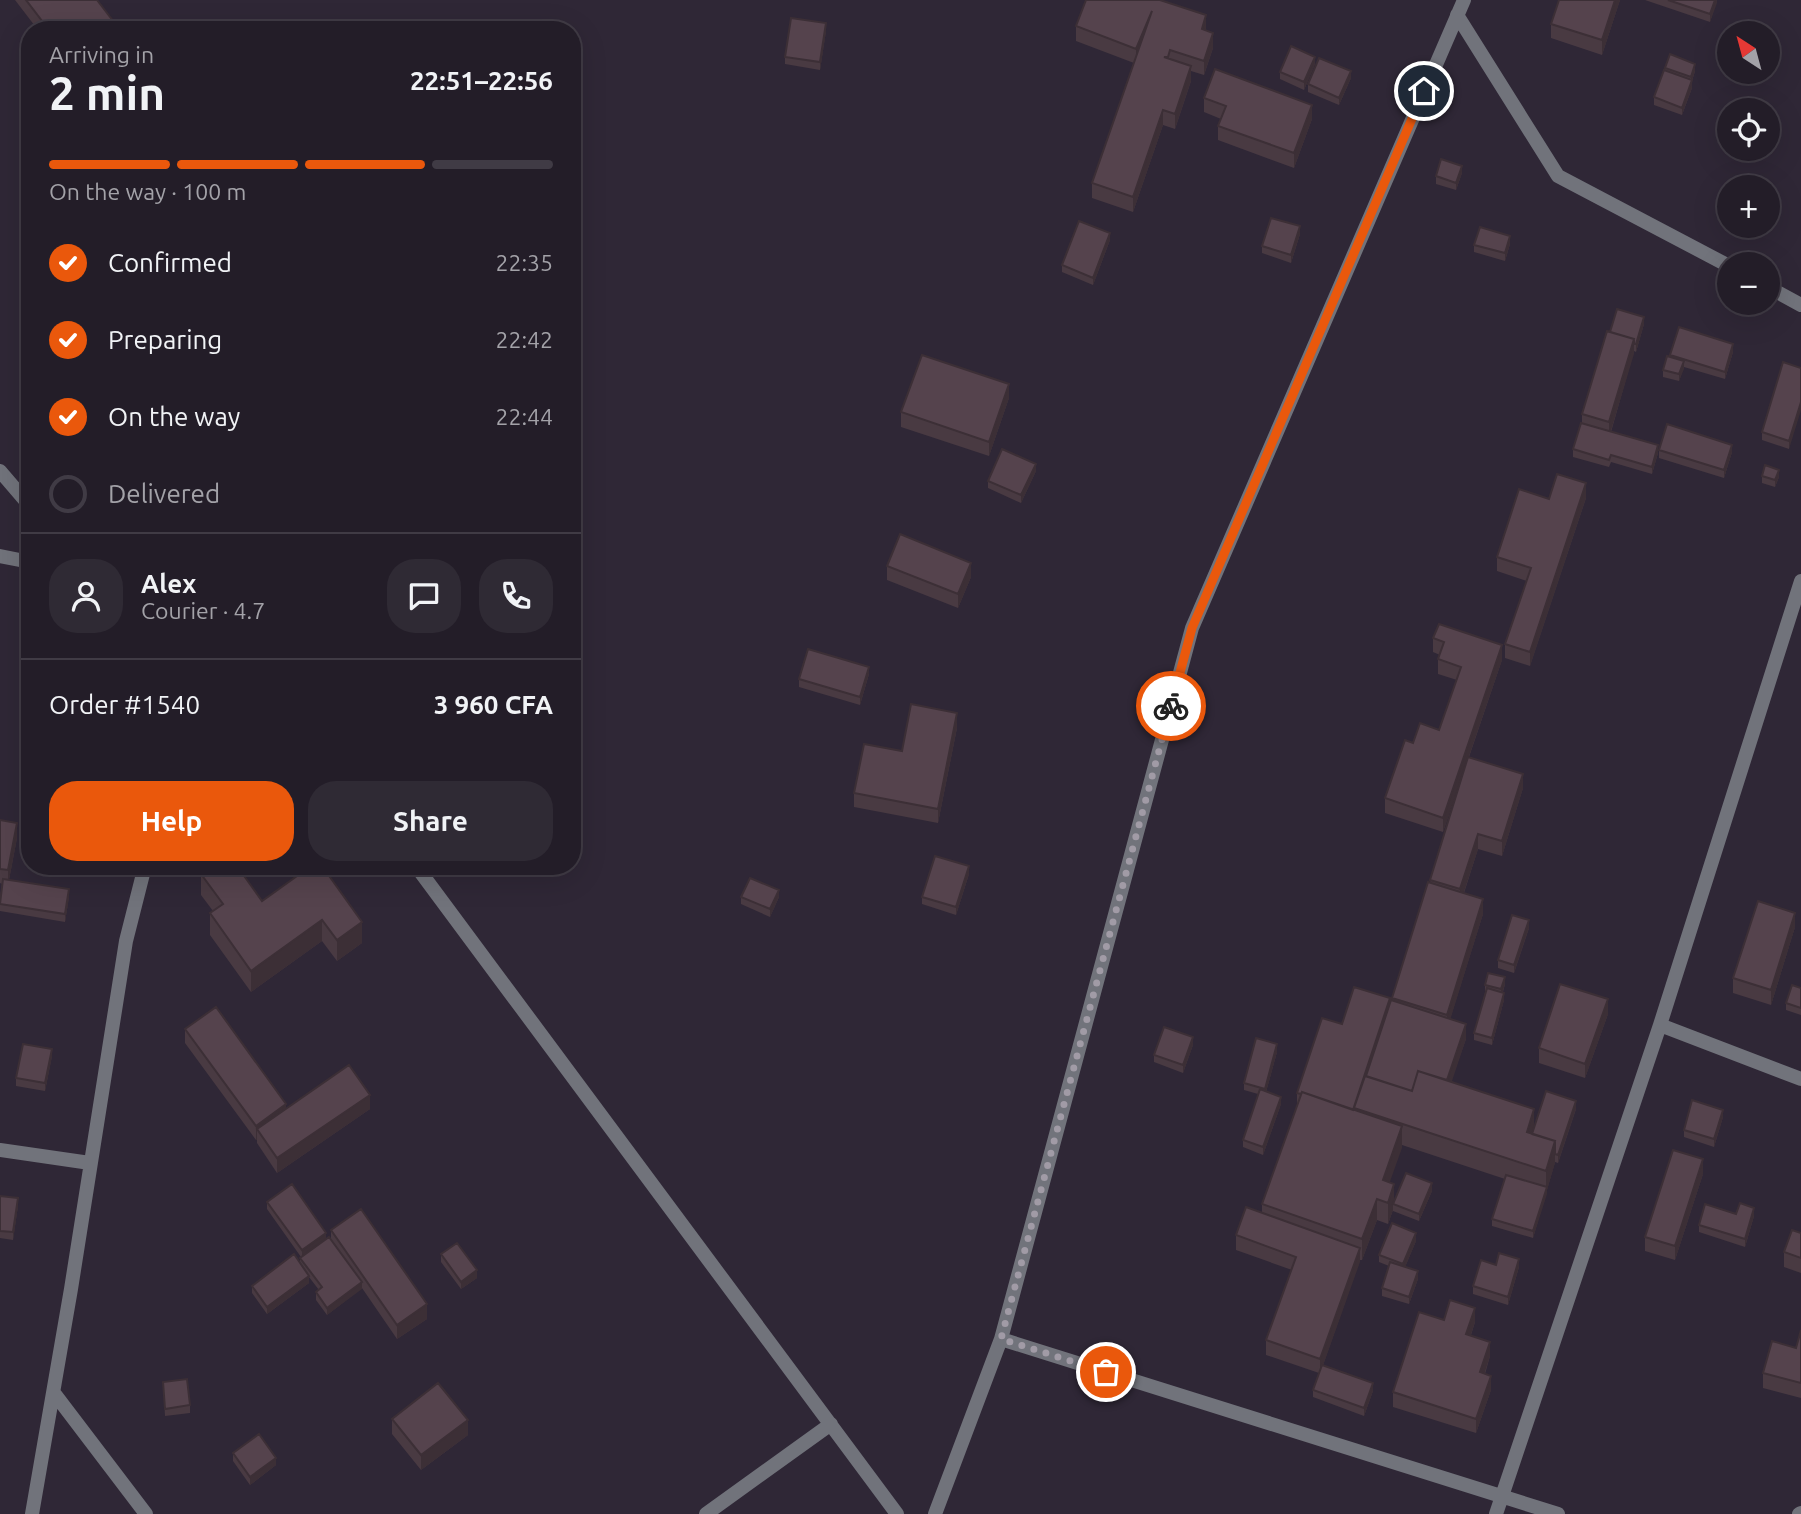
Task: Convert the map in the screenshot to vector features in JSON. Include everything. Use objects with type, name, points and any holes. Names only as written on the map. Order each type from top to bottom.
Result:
[{"type":"street","points":[[934,1514],[1001,1339],[1192,628],[1464,0]]},
{"type":"street","points":[[1457,15],[1558,176],[1717,261]]},
{"type":"street","points":[[1780,293],[1801,304]]},
{"type":"street","points":[[0,471],[21,496]]},
{"type":"street","points":[[0,556],[21,560]]},
{"type":"street","points":[[1496,1514],[1660,1025],[1801,581]]},
{"type":"street","points":[[32,1514],[54,1393],[126,941],[143,875]]},
{"type":"street","points":[[423,875],[897,1514]]},
{"type":"street","points":[[1660,1025],[1801,1079]]},
{"type":"street","points":[[0,1150],[90,1163]]},
{"type":"street","points":[[1001,1339],[1558,1514]]},
{"type":"street","points":[[54,1393],[146,1514]]},
{"type":"street","points":[[706,1514],[831,1424]]},
{"type":"building","points":[[26,0],[97,0],[113,21],[42,21]]},
{"type":"building","points":[[1086,0],[1160,0],[1206,15],[1202,29],[1213,33],[1204,61],[1170,50],[1168,57],[1164,57],[1191,66],[1175,114],[1163,110],[1133,197],[1092,183],[1152,11],[1136,49],[1076,26]]},
{"type":"building","points":[[1559,0],[1615,0],[1602,40],[1551,24]]},
{"type":"building","points":[[1668,0],[1715,0],[1710,14]]},
{"type":"building","points":[[791,18],[826,23],[820,62],[785,57]]},
{"type":"building","points":[[1291,46],[1315,57],[1304,82],[1280,72]]},
{"type":"building","points":[[1670,54],[1695,64],[1691,77],[1665,68]]},
{"type":"building","points":[[1319,58],[1351,71],[1339,98],[1308,84]]},
{"type":"building","points":[[1215,69],[1312,105],[1294,153],[1218,126],[1226,106],[1204,98]]},
{"type":"building","points":[[1664,70],[1692,80],[1682,108],[1654,97]]},
{"type":"building","points":[[1441,159],[1462,166],[1456,183],[1436,176]]},
{"type":"building","points":[[1271,218],[1300,226],[1291,255],[1262,246]]},
{"type":"building","points":[[1079,221],[1110,233],[1093,278],[1062,265]]},
{"type":"building","points":[[1480,227],[1510,236],[1505,253],[1474,245]]},
{"type":"building","points":[[1617,309],[1644,317],[1636,344],[1634,339],[1610,332]]},
{"type":"building","points":[[1679,327],[1733,344],[1725,372],[1670,355]]},
{"type":"building","points":[[1607,331],[1634,339],[1609,422],[1582,414]]},
{"type":"building","points":[[922,355],[1009,384],[989,442],[901,412]]},
{"type":"building","points":[[1667,356],[1684,361],[1679,374],[1663,370]]},
{"type":"building","points":[[1783,362],[1801,368],[1801,402],[1789,441],[1762,432]]},
{"type":"building","points":[[1581,423],[1658,445],[1652,467],[1611,455],[1609,460],[1573,449]]},
{"type":"building","points":[[1667,424],[1732,445],[1724,470],[1659,450]]},
{"type":"building","points":[[1002,449],[1036,464],[1021,495],[988,481]]},
{"type":"building","points":[[1765,465],[1779,470],[1775,480],[1762,476]]},
{"type":"building","points":[[1557,474],[1586,483],[1530,652],[1505,644],[1531,568],[1497,557],[1519,489],[1549,499]]},
{"type":"building","points":[[900,534],[971,563],[958,594],[887,566]]},
{"type":"building","points":[[1439,624],[1502,645],[1443,818],[1385,798],[1405,740],[1413,743],[1420,723],[1439,730],[1461,667],[1438,659],[1444,642],[1433,638]]},
{"type":"building","points":[[808,649],[869,667],[860,697],[799,679]]},
{"type":"building","points":[[911,704],[957,713],[938,809],[854,793],[864,744],[902,751]]},
{"type":"building","points":[[1468,757],[1523,774],[1502,841],[1478,834],[1460,889],[1430,880]]},
{"type":"building","points":[[0,820],[17,823],[8,870],[0,869]]},
{"type":"building","points":[[935,856],[969,866],[956,907],[922,897]]},
{"type":"building","points":[[202,875],[243,875],[262,901],[298,875],[328,875],[362,922],[337,940],[322,920],[251,971],[210,913],[223,904]]},
{"type":"building","points":[[750,878],[779,890],[770,909],[741,897]]},
{"type":"building","points":[[3,879],[69,889],[65,914],[0,904]]},
{"type":"building","points":[[1428,882],[1483,899],[1447,1015],[1392,998]]},
{"type":"building","points":[[1758,901],[1795,913],[1771,990],[1733,978]]},
{"type":"building","points":[[1512,915],[1529,920],[1514,965],[1498,960]]},
{"type":"building","points":[[1488,973],[1505,977],[1501,989],[1485,985]]},
{"type":"building","points":[[1560,984],[1608,999],[1585,1064],[1539,1048]]},
{"type":"building","points":[[1792,985],[1801,988],[1801,1008],[1786,1003]]},
{"type":"building","points":[[1354,987],[1390,998],[1353,1110],[1302,1092],[1297,1093],[1322,1018],[1342,1024]]},
{"type":"building","points":[[1487,988],[1504,993],[1492,1038],[1474,1033]]},
{"type":"building","points":[[1391,1000],[1466,1024],[1447,1080],[1418,1071],[1412,1091],[1366,1076]]},
{"type":"building","points":[[216,1007],[286,1104],[256,1126],[185,1029]]},
{"type":"building","points":[[1164,1027],[1193,1037],[1183,1065],[1154,1055]]},
{"type":"building","points":[[1256,1038],[1277,1044],[1265,1089],[1244,1083]]},
{"type":"building","points":[[23,1044],[52,1049],[45,1083],[16,1078]]},
{"type":"building","points":[[349,1065],[370,1095],[277,1158],[257,1129]]},
{"type":"building","points":[[1418,1071],[1534,1109],[1527,1132],[1555,1141],[1546,1171],[1354,1108],[1365,1076],[1412,1091]]},
{"type":"building","points":[[1260,1089],[1281,1097],[1263,1147],[1243,1140]]},
{"type":"building","points":[[1546,1091],[1576,1101],[1558,1155],[1555,1154],[1555,1141],[1532,1134]]},
{"type":"building","points":[[1302,1092],[1402,1126],[1383,1180],[1394,1184],[1388,1203],[1377,1199],[1362,1239],[1262,1204]]},
{"type":"building","points":[[1692,1100],[1723,1110],[1714,1139],[1684,1130]]},
{"type":"building","points":[[1673,1150],[1703,1159],[1675,1246],[1645,1237]]},
{"type":"building","points":[[1406,1173],[1432,1183],[1419,1214],[1393,1204]]},
{"type":"building","points":[[1506,1175],[1547,1187],[1533,1231],[1492,1219]]},
{"type":"building","points":[[292,1184],[326,1233],[302,1250],[267,1202]]},
{"type":"building","points":[[0,1196],[18,1198],[13,1232],[0,1231]]},
{"type":"building","points":[[1740,1203],[1754,1208],[1745,1239],[1699,1225],[1705,1204],[1736,1214]]},
{"type":"building","points":[[1246,1207],[1360,1248],[1320,1359],[1266,1340],[1296,1257],[1236,1235]]},
{"type":"building","points":[[361,1209],[427,1304],[397,1325],[331,1230]]},
{"type":"building","points":[[1392,1223],[1416,1233],[1403,1264],[1379,1255]]},
{"type":"building","points":[[1792,1230],[1801,1233],[1801,1258],[1784,1252]]},
{"type":"building","points":[[329,1237],[362,1282],[327,1308],[316,1292],[322,1287],[300,1258]]},
{"type":"building","points":[[457,1243],[477,1270],[461,1282],[441,1254]]},
{"type":"building","points":[[1499,1253],[1519,1259],[1508,1297],[1473,1286],[1481,1260],[1496,1265]]},
{"type":"building","points":[[294,1254],[309,1276],[267,1307],[252,1286]]},
{"type":"building","points":[[1390,1262],[1418,1271],[1409,1297],[1382,1288]]},
{"type":"building","points":[[1450,1300],[1475,1308],[1466,1334],[1490,1342],[1480,1372],[1491,1376],[1476,1419],[1393,1392],[1419,1312],[1444,1320]]},
{"type":"building","points":[[1801,1330],[1801,1383],[1763,1373],[1772,1341],[1796,1348]]},
{"type":"building","points":[[1322,1365],[1373,1383],[1364,1408],[1313,1390]]},
{"type":"building","points":[[187,1379],[190,1405],[165,1409],[163,1382]]},
{"type":"building","points":[[438,1383],[468,1420],[421,1455],[392,1419]]},
{"type":"building","points":[[259,1434],[276,1458],[250,1477],[233,1453]]},
{"type":"way so far","points":[[1106,1372],[1001,1339],[1171,706]]},
{"type":"route","points":[[1171,706],[1192,628],[1424,91]]}]
